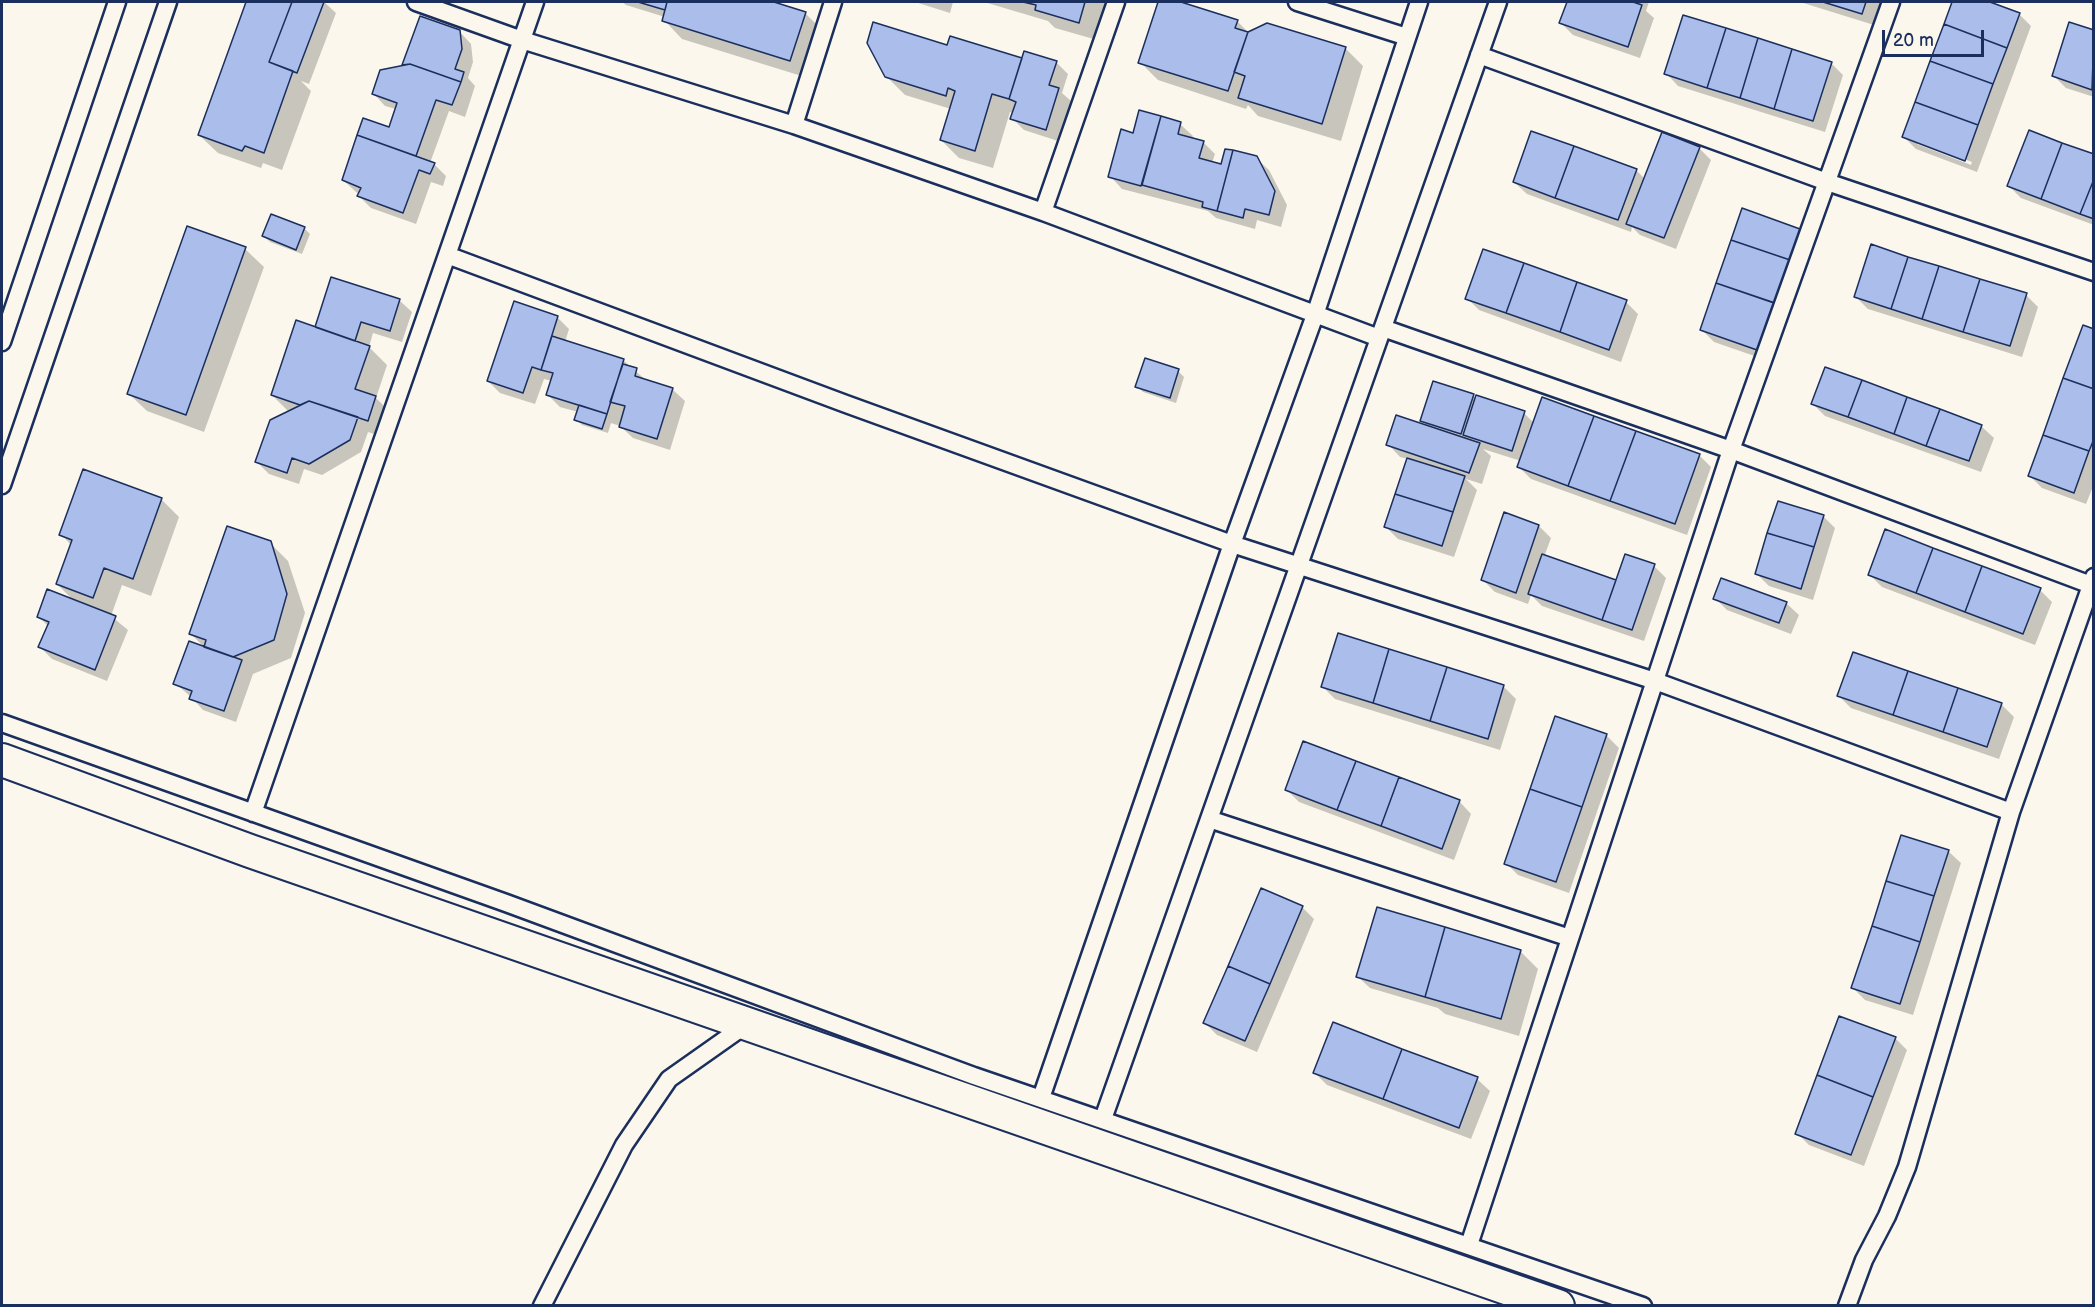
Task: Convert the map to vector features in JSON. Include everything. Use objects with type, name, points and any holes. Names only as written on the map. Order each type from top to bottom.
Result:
[{"type":"street","points":[[2,760],[261,855],[1558,1305]]},
{"type":"lane","points":[[2,342],[117,2]]},
{"type":"lane","points":[[2,485],[168,2]]},
{"type":"lane","points":[[416,2],[522,40],[794,125],[1043,212],[1315,315],[1381,333],[1731,450],[2092,581],[2012,812],[1906,1167],[1887,1216],[1864,1260],[1847,1305]]},
{"type":"lane","points":[[252,813],[535,2]]},
{"type":"lane","points":[[794,125],[833,2]]},
{"type":"lane","points":[[1043,212],[1116,2]]},
{"type":"lane","points":[[1297,2],[1407,37]]},
{"type":"lane","points":[[1041,1098],[1232,544],[1315,315],[1419,2]]},
{"type":"lane","points":[[1103,1119],[1498,2]]},
{"type":"lane","points":[[1469,1245],[1731,450],[1891,2]]},
{"type":"lane","points":[[1479,56],[1827,182],[2094,272]]},
{"type":"lane","points":[[447,255],[868,412],[1232,544],[1655,681],[2012,812]]},
{"type":"lane","points":[[2,723],[963,1071],[1643,1305]]},
{"type":"lane","points":[[1209,819],[1570,938]]},
{"type":"lane","points":[[542,1305],[624,1145],[669,1079],[747,1024]]},
{"type":"building","points":[[246,2],[292,2],[269,62],[293,71],[264,153],[245,146],[242,151],[198,135]]},
{"type":"building","points":[[292,2],[324,2],[297,73],[269,62]]},
{"type":"building","points":[[638,2],[667,2],[665,10]]},
{"type":"building","points":[[667,2],[774,2],[806,12],[790,61],[662,21]]},
{"type":"building","points":[[1023,2],[1085,2],[1079,23],[1035,10],[1036,5]]},
{"type":"building","points":[[1158,2],[1181,2],[1238,20],[1235,28],[1248,32],[1228,91],[1138,63]]},
{"type":"building","points":[[1567,2],[1633,2],[1642,5],[1628,47],[1559,23]]},
{"type":"building","points":[[1823,2],[1866,2],[1862,14]]},
{"type":"building","points":[[1952,2],[1990,2],[2020,13],[2007,48],[1944,24]]},
{"type":"building","points":[[1683,15],[1726,28],[1707,88],[1664,74]]},
{"type":"building","points":[[420,16],[460,30],[462,49],[455,69],[464,72],[461,82],[410,64],[402,65]]},
{"type":"building","points":[[873,22],[947,45],[950,36],[1022,58],[1009,99],[992,94],[975,151],[940,140],[955,91],[948,88],[946,96],[885,77],[867,43]]},
{"type":"building","points":[[2069,22],[2094,30],[2092,90],[2052,76]]},
{"type":"building","points":[[1267,23],[1346,47],[1322,124],[1238,98],[1245,76],[1234,72],[1248,32]]},
{"type":"building","points":[[1944,24],[2007,48],[1993,84],[1930,61]]},
{"type":"building","points":[[1726,28],[1758,38],[1740,98],[1707,88]]},
{"type":"building","points":[[1758,38],[1792,49],[1774,109],[1740,98]]},
{"type":"building","points":[[1792,49],[1832,62],[1813,121],[1774,109]]},
{"type":"building","points":[[1024,51],[1057,61],[1049,85],[1059,88],[1046,130],[1010,119],[1016,102],[1009,99]]},
{"type":"building","points":[[1930,61],[1993,84],[1978,125],[1915,102]]},
{"type":"building","points":[[410,64],[461,82],[452,105],[436,100],[416,156],[357,135],[363,118],[389,127],[397,103],[372,94],[380,70]]},
{"type":"building","points":[[1915,102],[1978,125],[1965,161],[1902,137]]},
{"type":"building","points":[[1139,110],[1161,116],[1141,186],[1108,177],[1121,129],[1133,133]]},
{"type":"building","points":[[1161,116],[1181,122],[1178,134],[1204,141],[1199,158],[1221,164],[1225,149],[1233,150],[1217,211],[1202,207],[1203,202],[1142,185]]},
{"type":"building","points":[[2029,130],[2062,143],[2041,199],[2007,186]]},
{"type":"building","points":[[1531,131],[1574,146],[1555,198],[1513,182]]},
{"type":"building","points":[[1662,132],[1700,147],[1664,238],[1626,224]]},
{"type":"building","points":[[357,135],[435,163],[430,174],[419,170],[403,213],[357,196],[361,188],[342,180]]},
{"type":"building","points":[[2062,143],[2094,154],[2094,179],[2080,214],[2041,199]]},
{"type":"building","points":[[1574,146],[1637,169],[1618,220],[1555,198]]},
{"type":"building","points":[[1233,150],[1257,156],[1275,191],[1269,215],[1245,209],[1243,218],[1217,211]]},
{"type":"building","points":[[2094,179],[2094,219],[2080,214]]},
{"type":"building","points":[[1742,208],[1800,229],[1790,260],[1731,240]]},
{"type":"building","points":[[271,214],[305,227],[296,250],[262,236]]},
{"type":"building","points":[[187,226],[246,247],[186,415],[127,394]]},
{"type":"building","points":[[1731,240],[1790,260],[1775,303],[1716,283]]},
{"type":"building","points":[[1871,244],[1908,257],[1891,309],[1854,297]]},
{"type":"building","points":[[1483,249],[1524,263],[1506,313],[1465,299]]},
{"type":"building","points":[[1908,257],[1939,266],[1922,319],[1891,309]]},
{"type":"building","points":[[1524,263],[1577,282],[1560,332],[1506,313]]},
{"type":"building","points":[[1939,266],[1980,279],[1963,332],[1922,319]]},
{"type":"building","points":[[331,277],[400,299],[390,331],[361,322],[355,341],[315,327]]},
{"type":"building","points":[[1980,279],[2027,293],[2010,346],[1963,332]]},
{"type":"building","points":[[1577,282],[1627,300],[1609,350],[1560,332]]},
{"type":"building","points":[[1716,283],[1774,303],[1757,350],[1700,330]]},
{"type":"building","points":[[514,301],[558,316],[541,370],[532,367],[523,393],[487,381]]},
{"type":"building","points":[[296,320],[370,346],[355,389],[376,396],[368,421],[309,401],[300,405],[271,395]]},
{"type":"building","points":[[2083,325],[2094,329],[2094,389],[2063,378]]},
{"type":"building","points":[[552,336],[624,359],[607,414],[546,395],[553,373],[541,370]]},
{"type":"building","points":[[1145,358],[1179,369],[1170,398],[1135,387]]},
{"type":"building","points":[[623,364],[637,368],[635,376],[673,388],[657,439],[619,427],[625,406],[610,402]]},
{"type":"building","points":[[1825,367],[1862,380],[1848,417],[1811,404]]},
{"type":"building","points":[[2063,378],[2094,389],[2094,439],[2089,451],[2043,435]]},
{"type":"building","points":[[1862,380],[1907,397],[1894,434],[1848,417]]},
{"type":"building","points":[[1433,381],[1474,394],[1461,434],[1420,421]]},
{"type":"building","points":[[1476,395],[1525,411],[1512,451],[1463,435]]},
{"type":"building","points":[[1542,397],[1594,416],[1568,486],[1517,467]]},
{"type":"building","points":[[1907,397],[1940,409],[1926,446],[1894,434]]},
{"type":"building","points":[[309,401],[358,417],[350,440],[309,464],[292,458],[287,473],[255,462],[270,420]]},
{"type":"building","points":[[579,405],[607,414],[602,429],[574,420]]},
{"type":"building","points":[[1940,409],[1982,425],[1969,461],[1926,446]]},
{"type":"building","points":[[1396,415],[1480,443],[1469,473],[1386,445]]},
{"type":"building","points":[[1594,416],[1636,431],[1610,501],[1568,486]]},
{"type":"building","points":[[1636,431],[1700,454],[1675,524],[1610,501]]},
{"type":"building","points":[[2043,435],[2089,451],[2074,493],[2028,476]]},
{"type":"building","points":[[1407,458],[1465,476],[1453,512],[1395,494]]},
{"type":"building","points":[[83,469],[162,498],[133,579],[104,568],[93,598],[56,584],[72,540],[59,535]]},
{"type":"building","points":[[1395,494],[1453,512],[1442,546],[1384,527]]},
{"type":"building","points":[[1778,501],[1824,515],[1814,547],[1767,533]]},
{"type":"building","points":[[1504,512],[1539,525],[1516,593],[1481,580]]},
{"type":"building","points":[[227,526],[271,541],[287,594],[274,640],[233,657],[204,647],[206,640],[189,634]]},
{"type":"building","points":[[1885,529],[1933,548],[1916,593],[1868,575]]},
{"type":"building","points":[[1767,533],[1814,547],[1801,589],[1755,574]]},
{"type":"building","points":[[1933,548],[1982,566],[1965,612],[1916,593]]},
{"type":"building","points":[[1542,554],[1616,580],[1602,620],[1528,594]]},
{"type":"building","points":[[1625,554],[1655,564],[1632,630],[1602,620]]},
{"type":"building","points":[[1982,566],[2041,588],[2023,634],[1965,612]]},
{"type":"building","points":[[1721,578],[1787,602],[1779,623],[1713,599]]},
{"type":"building","points":[[47,589],[116,616],[95,670],[38,647],[49,622],[37,617]]},
{"type":"building","points":[[1338,633],[1389,649],[1373,703],[1321,687]]},
{"type":"building","points":[[189,641],[242,660],[224,711],[189,699],[192,691],[173,684]]},
{"type":"building","points":[[1389,649],[1447,667],[1430,721],[1373,703]]},
{"type":"building","points":[[1853,652],[1908,671],[1893,715],[1837,696]]},
{"type":"building","points":[[1447,667],[1504,685],[1488,739],[1430,721]]},
{"type":"building","points":[[1908,671],[1958,688],[1943,732],[1893,715]]},
{"type":"building","points":[[1958,688],[2002,703],[1987,747],[1943,732]]},
{"type":"building","points":[[1555,716],[1607,734],[1582,807],[1530,789]]},
{"type":"building","points":[[1303,741],[1356,761],[1337,810],[1285,790]]},
{"type":"building","points":[[1356,761],[1399,777],[1381,826],[1337,810]]},
{"type":"building","points":[[1399,777],[1460,800],[1442,849],[1381,826]]},
{"type":"building","points":[[1530,789],[1582,807],[1556,882],[1504,864]]},
{"type":"building","points":[[1901,835],[1949,850],[1934,896],[1886,881]]},
{"type":"building","points":[[1886,881],[1934,896],[1920,942],[1872,926]]},
{"type":"building","points":[[1261,888],[1303,906],[1270,984],[1228,966]]},
{"type":"building","points":[[1377,907],[1445,927],[1425,997],[1356,977]]},
{"type":"building","points":[[1872,926],[1920,942],[1900,1004],[1851,988]]},
{"type":"building","points":[[1445,927],[1521,950],[1501,1019],[1425,997]]},
{"type":"building","points":[[1228,966],[1270,984],[1245,1041],[1203,1023]]},
{"type":"building","points":[[1839,1016],[1896,1037],[1873,1097],[1817,1075]]},
{"type":"building","points":[[1333,1022],[1402,1049],[1383,1099],[1313,1073]]},
{"type":"building","points":[[1402,1049],[1478,1077],[1459,1128],[1383,1099]]},
{"type":"building","points":[[1817,1075],[1873,1097],[1851,1155],[1795,1134]]}]
